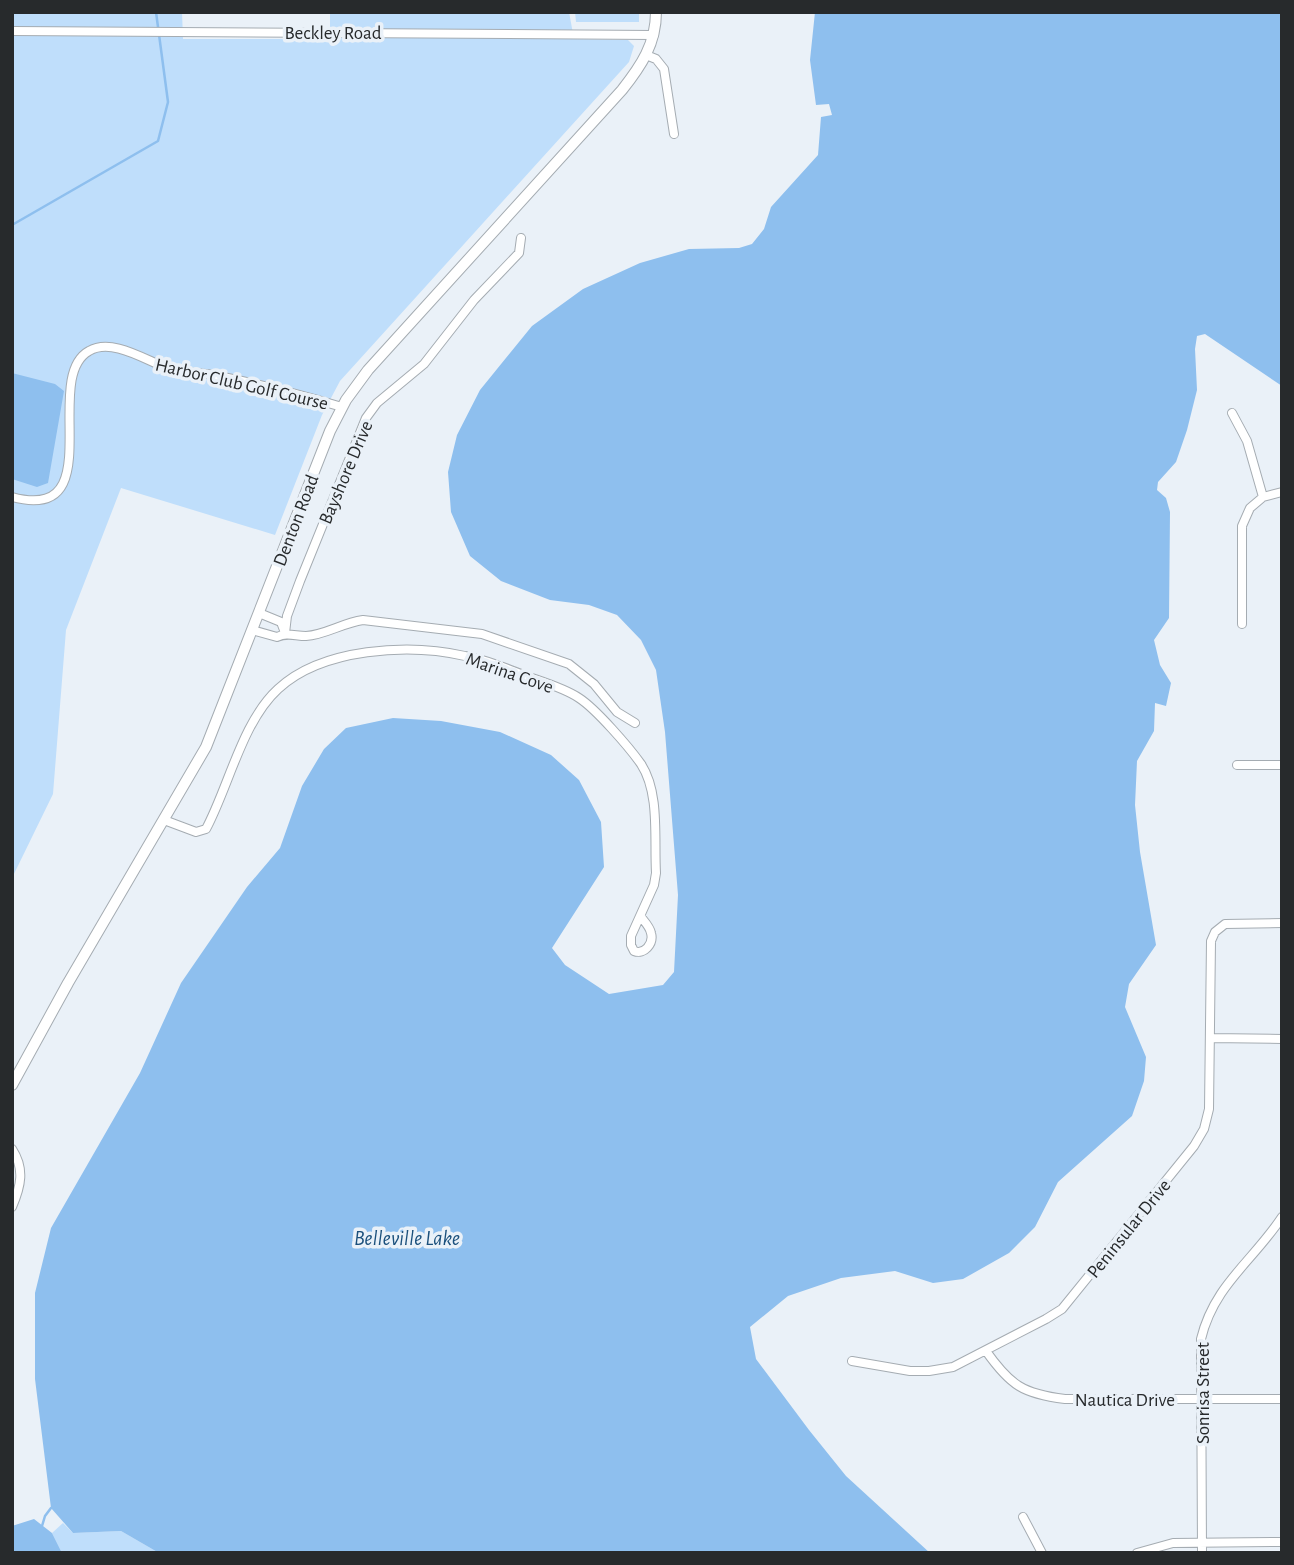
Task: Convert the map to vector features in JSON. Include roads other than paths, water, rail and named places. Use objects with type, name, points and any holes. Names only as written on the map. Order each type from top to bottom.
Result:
[{"type":"street","name":"Denton Road","points":[[12,1085],[68,983],[206,747],[330,431],[342,407],[368,370],[622,90],[646,55],[654,35],[656,12]]},
{"type":"street","name":"Beckley Road","points":[[12,31],[654,35]]},
{"type":"street","points":[[646,55],[656,59],[664,69],[674,134]]},
{"type":"street","name":"Bayshore Drive","points":[[285,633],[287,616],[300,581],[366,418],[377,402],[424,364],[474,300],[519,253],[521,238]]},
{"type":"street","name":"Harbor Club Golf Course","points":[[12,497],[39,500],[52,497],[59,490],[68,467],[75,368],[83,356],[97,348],[117,349],[171,370],[218,376],[342,407]]},
{"type":"street","points":[[1232,413],[1247,442],[1263,497]]},
{"type":"street","points":[[1242,624],[1242,526],[1250,508],[1263,497],[1282,492]]},
{"type":"street","points":[[259,613],[281,622],[285,633]]},
{"type":"street","points":[[253,630],[277,637],[285,633],[309,636],[363,620],[482,634],[569,664],[594,684],[617,712],[635,723]]},
{"type":"street","name":"Marina Cove","points":[[164,820],[196,832],[206,829],[259,712],[278,689],[298,674],[326,662],[378,652],[421,650],[463,655],[534,679],[581,699],[640,763],[648,780],[652,799],[656,873],[641,917]]},
{"type":"street","points":[[1237,765],[1282,765]]},
{"type":"street","name":"Peninsular Drive","points":[[852,1361],[910,1371],[953,1367],[1062,1308],[1194,1146],[1204,1129],[1209,1109],[1211,941],[1219,927],[1225,924],[1282,923]]},
{"type":"street","points":[[1210,1038],[1282,1039]]},
{"type":"street","points":[[12,1149],[22,1176],[12,1207]]},
{"type":"street","name":"Sonrisa Street","points":[[1202,1553],[1201,1339],[1206,1318],[1217,1296],[1282,1217]]},
{"type":"street","name":"Nautica Drive","points":[[986,1351],[1003,1375],[1023,1389],[1044,1396],[1065,1399],[1282,1399]]},
{"type":"street","points":[[1023,1517],[1042,1553]]},
{"type":"street","points":[[1137,1553],[1163,1544],[1282,1542]]},
{"type":"water","name":"Belleville Lake","points":[[815,12],[1282,12],[1282,386],[1205,334],[1197,336],[1197,390],[1187,430],[1176,462],[1158,482],[1157,490],[1166,498],[1170,512],[1169,618],[1154,640],[1160,665],[1171,683],[1166,706],[1155,703],[1154,731],[1137,761],[1135,805],[1156,945],[1129,984],[1125,1007],[1146,1057],[1144,1081],[1132,1116],[1058,1182],[1035,1227],[1009,1253],[963,1279],[933,1283],[895,1271],[841,1278],[788,1296],[750,1327],[756,1359],[809,1430],[846,1476],[930,1553],[159,1553],[121,1531],[73,1533],[51,1508],[35,1379],[35,1293],[51,1228],[140,1073],[181,983],[247,887],[280,848],[302,786],[324,749],[346,728],[393,718],[441,721],[500,732],[551,755],[579,780],[601,822],[604,867],[552,948],[565,965],[609,994],[663,985],[674,972],[678,895],[665,732],[656,670],[641,640],[617,615],[589,605],[550,600],[501,581],[470,556],[451,512],[448,472],[457,435],[480,390],[532,326],[583,289],[640,263],[689,249],[739,248],[752,244],[764,229],[771,207],[818,155],[821,117],[832,115],[829,104],[816,105],[810,60]]},
{"type":"water","points":[[12,373],[55,384],[64,391],[48,483],[37,487],[12,479]]},
{"type":"water","points":[[34,1519],[52,1533],[62,1553],[12,1553],[12,1526]]},
{"type":"waterway","points":[[12,225],[158,141],[168,102],[156,12]]},
{"type":"waterway","points":[[42,1526],[51,1508]]}]
